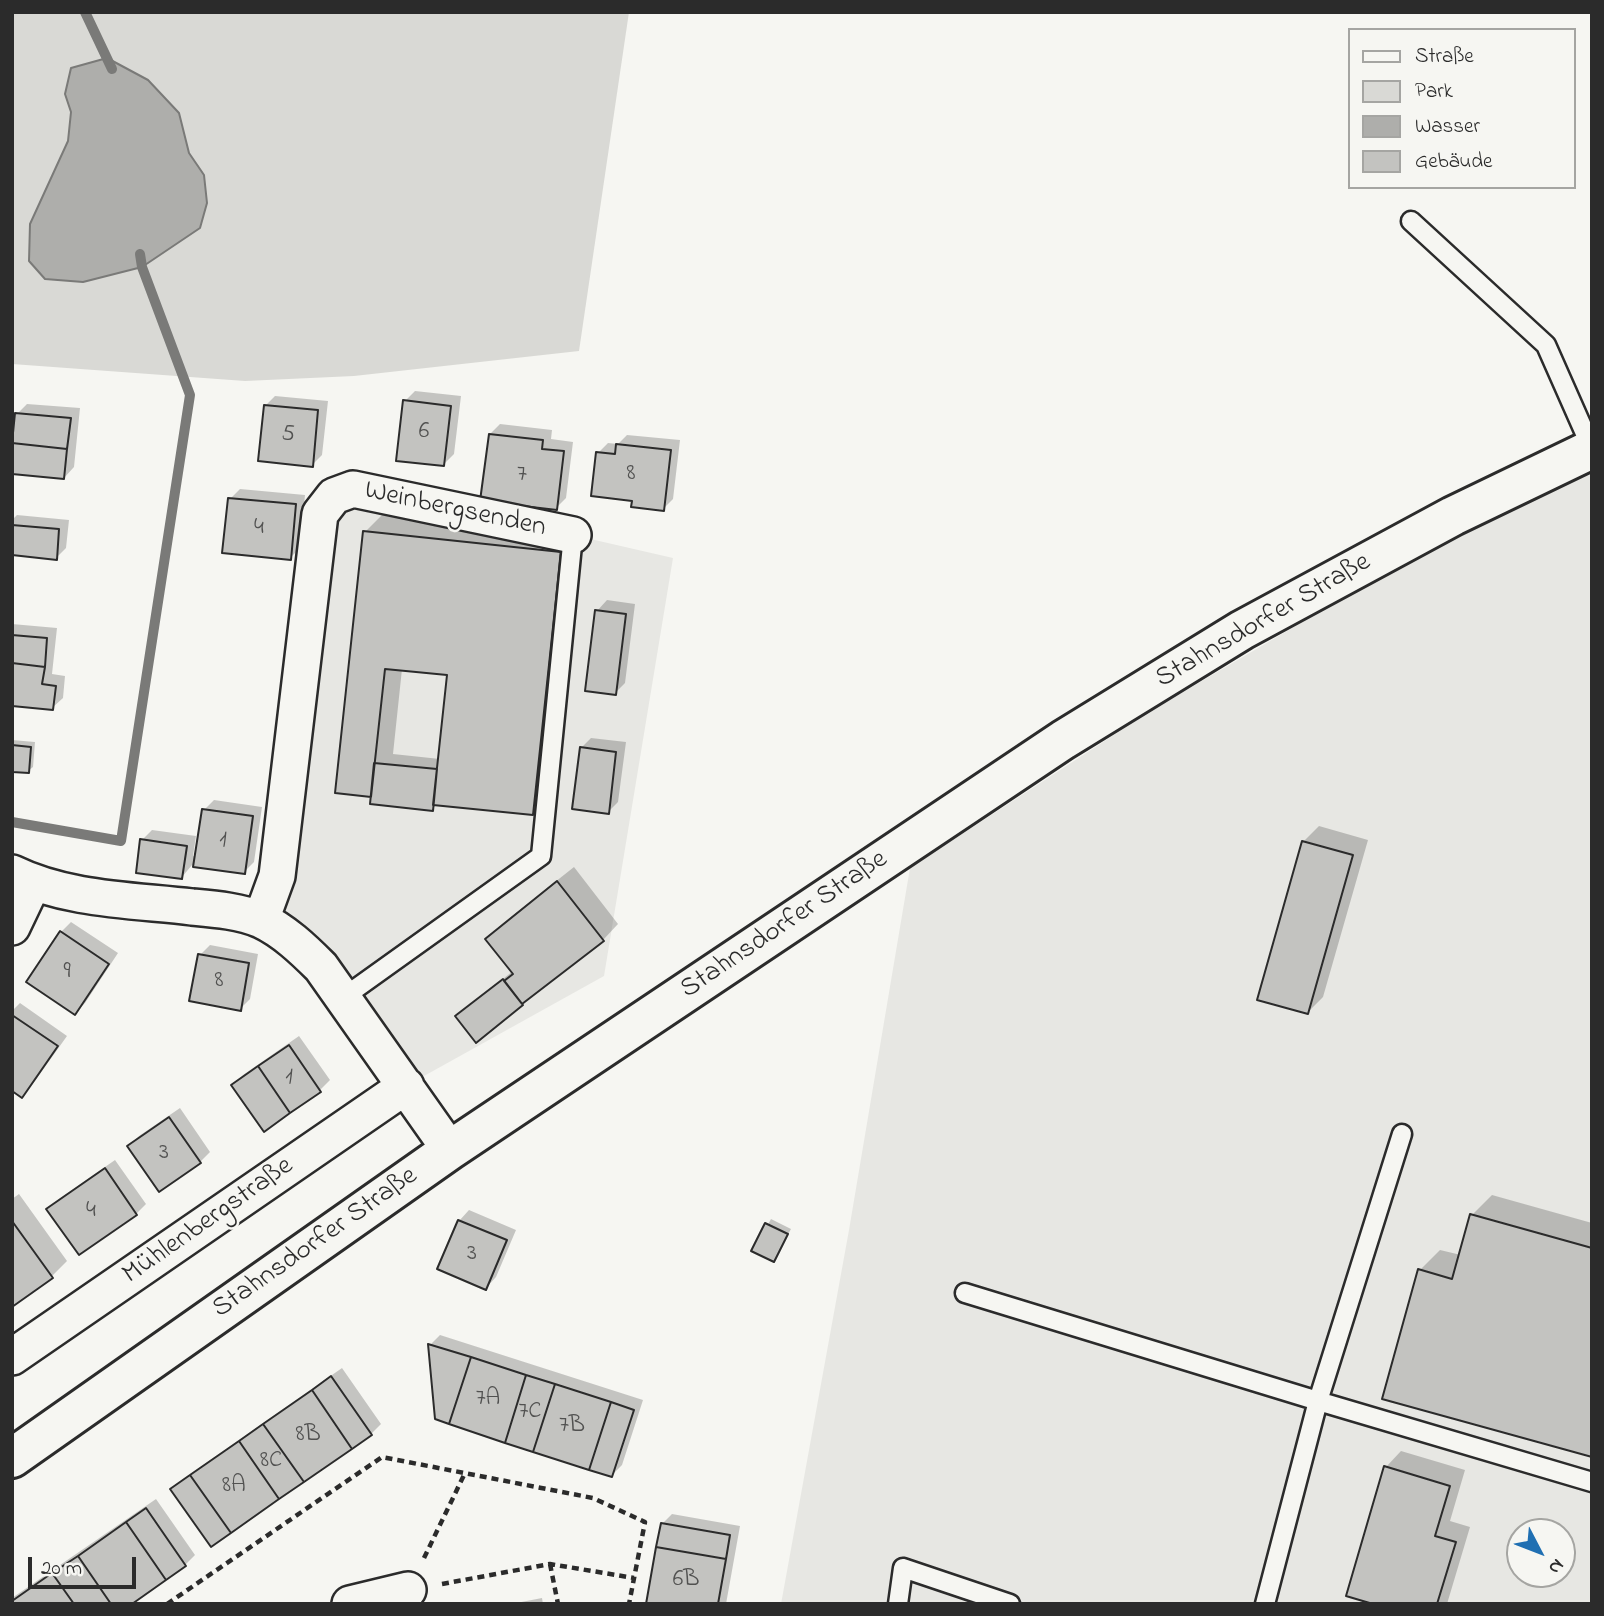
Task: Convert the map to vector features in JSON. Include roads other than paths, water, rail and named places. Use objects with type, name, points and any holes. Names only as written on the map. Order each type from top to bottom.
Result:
[{"type":"street","name":"Stahnsdorfer Straße","points":[[12,1458],[450,1150],[1063,740],[1242,630],[1453,516],[1592,449]]},
{"type":"street","name":"Weinbergsenden","points":[[261,920],[277,876],[320,514],[334,496],[354,489],[573,535]]},
{"type":"street","points":[[12,928],[23,878],[67,892],[220,910],[261,920],[295,942],[321,967],[450,1150]]},
{"type":"street","name":"Mühlenbergstraße","points":[[12,1357],[406,1086]]},
{"type":"street","points":[[350,1604],[408,1590]]},
{"type":"lane","points":[[1411,220],[1546,345],[1592,449]]},
{"type":"lane","name":"Weinbergsenden","points":[[344,997],[541,856],[573,535]]},
{"type":"lane","points":[[1265,1604],[1318,1401],[1402,1134]]},
{"type":"lane","points":[[965,1293],[1592,1482]]},
{"type":"lane","points":[[898,1604],[903,1568],[1010,1604]]},
{"type":"water","points":[[107,58],[148,80],[179,113],[189,153],[204,175],[207,203],[200,228],[142,267],[83,282],[45,279],[29,261],[30,224],[68,141],[71,112],[65,94],[71,68]]},
{"type":"waterway","points":[[85,12],[112,69]]},
{"type":"waterway","points":[[12,822],[121,841],[190,395],[142,267],[140,254]]}]
